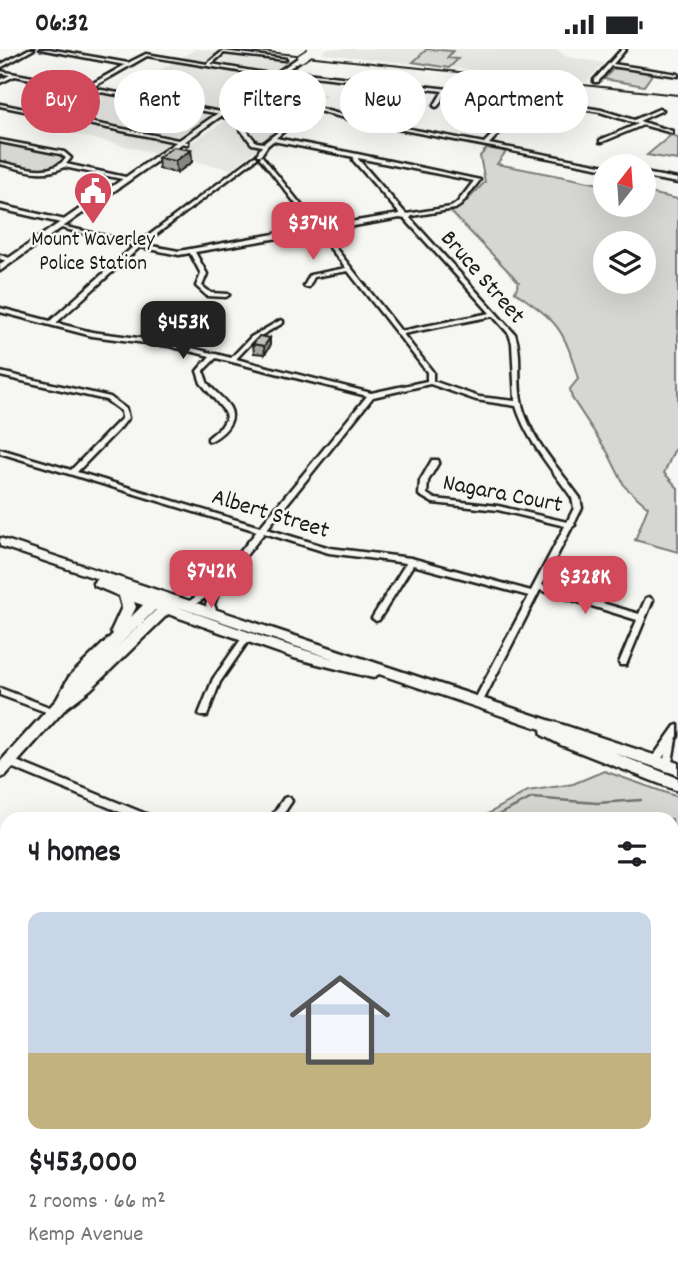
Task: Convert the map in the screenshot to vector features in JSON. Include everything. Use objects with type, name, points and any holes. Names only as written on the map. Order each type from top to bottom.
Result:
[{"type":"main road","points":[[283,70],[312,51]]},
{"type":"main road","points":[[292,70],[301,58]]},
{"type":"main road","points":[[0,268],[219,117]]},
{"type":"main road","points":[[0,542],[356,670],[405,680],[478,703],[527,720],[566,741],[666,773]]},
{"type":"main road","points":[[47,558],[125,593],[169,603],[209,617]]},
{"type":"main road","points":[[114,638],[130,607],[125,593]]},
{"type":"main road","points":[[4,767],[58,708],[86,685],[169,603]]},
{"type":"main road","points":[[58,708],[74,681],[114,638],[169,603]]},
{"type":"main road","points":[[138,635],[165,623],[209,617]]},
{"type":"street","points":[[0,70],[32,49]]},
{"type":"street","points":[[42,49],[127,64]]},
{"type":"street","points":[[596,81],[624,49]]},
{"type":"street","points":[[210,64],[223,52],[284,59]]},
{"type":"street","points":[[100,80],[150,54],[242,70]]},
{"type":"street","points":[[611,65],[678,75]]},
{"type":"street","points":[[0,70],[21,76]]},
{"type":"street","points":[[0,82],[14,75]]},
{"type":"street","points":[[436,106],[440,99]]},
{"type":"street","points":[[0,105],[21,109]]},
{"type":"street","points":[[588,109],[670,132]]},
{"type":"street","points":[[635,121],[661,110]]},
{"type":"street","points":[[326,113],[593,165]]},
{"type":"street","points":[[100,123],[183,142]]},
{"type":"street","points":[[602,141],[642,124]]},
{"type":"street","points":[[246,133],[254,143],[265,145]]},
{"type":"street","points":[[52,323],[84,297],[106,271],[259,156],[265,145],[279,133]]},
{"type":"street","points":[[486,144],[497,133]]},
{"type":"street","points":[[0,207],[139,245],[173,252],[192,251],[453,208],[477,180],[272,139]]},
{"type":"street","points":[[0,141],[62,153],[69,158],[64,165],[49,171],[0,163]]},
{"type":"street","name":"Bruce Street","points":[[357,155],[355,159],[495,314],[514,340],[519,404],[533,436],[576,498],[578,508],[571,524],[478,703]]},
{"type":"street","points":[[259,156],[430,372],[430,382]]},
{"type":"street","points":[[64,165],[127,178]]},
{"type":"street","points":[[656,177],[678,181]]},
{"type":"street","points":[[192,251],[204,274],[199,286],[209,295],[226,295]]},
{"type":"street","points":[[0,257],[11,260]]},
{"type":"street","points":[[307,286],[307,281],[312,276],[350,269]]},
{"type":"street","points":[[0,310],[92,334],[169,344],[371,395],[430,382],[478,399],[519,404]]},
{"type":"street","points":[[399,333],[495,314]]},
{"type":"street","points":[[233,359],[253,338],[281,322]]},
{"type":"street","points":[[211,439],[226,428],[229,422],[228,409],[201,378],[200,371],[215,355]]},
{"type":"street","points":[[0,374],[108,398],[124,410],[125,418],[119,426],[72,473]]},
{"type":"street","points":[[209,617],[216,587],[371,395]]},
{"type":"street","name":"Albert Street","points":[[0,450],[343,553],[374,554],[411,561],[641,618]]},
{"type":"street","name":"Nagara Court","points":[[435,462],[422,488],[423,495],[433,501],[498,508],[571,524]]},
{"type":"street","points":[[376,618],[411,561]]},
{"type":"street","points":[[169,603],[216,587]]},
{"type":"street","points":[[623,663],[649,600]]},
{"type":"street","points":[[204,714],[216,681],[251,632]]},
{"type":"street","points":[[0,691],[58,708]]},
{"type":"street","points":[[666,773],[671,739],[678,729]]},
{"type":"street","points":[[4,767],[128,812]]},
{"type":"street","points":[[280,812],[287,801]]},
{"type":"shaded area","points":[[196,49],[291,61],[278,70],[219,70],[219,110],[205,120],[205,70],[161,70]]},
{"type":"shaded area","points":[[326,49],[556,49],[567,57],[604,63],[588,80],[588,70],[473,70],[323,54]]},
{"type":"shaded area","points":[[427,49],[453,51],[447,58],[458,59],[449,68],[413,62]]},
{"type":"shaded area","points":[[613,69],[653,73],[644,86],[604,79]]},
{"type":"shaded area","points":[[100,92],[114,94],[114,133],[185,133],[156,153],[69,133],[100,133]]},
{"type":"shaded area","points":[[219,125],[219,133],[276,133],[232,169],[170,157]]},
{"type":"shaded area","points":[[671,135],[678,137],[678,160],[648,154]]},
{"type":"shaded area","points":[[0,143],[61,155],[65,161],[57,166],[41,169],[0,161]]},
{"type":"shaded area","points":[[488,147],[507,150],[497,164],[593,183],[593,217],[656,217],[656,194],[678,199],[678,442],[664,473],[678,488],[678,552],[635,540],[648,507],[625,487],[608,453],[572,398],[570,389],[578,379],[563,337],[550,319],[515,292],[519,282],[450,211],[462,206],[485,182],[480,156]]},
{"type":"shaded area","points":[[604,771],[678,797],[678,812],[491,812],[528,791],[573,784]]},
{"type":"building","points":[[173,147],[191,150],[175,161],[158,158]]},
{"type":"building","points":[[259,336],[270,338],[264,346],[253,344]]},
{"type":"waterway","points":[[504,812],[532,798],[597,803],[641,800]]},
{"type":"railway","points":[[239,49],[678,95]]},
{"type":"place","name":"Mount Waverley Police Station","points":[[93,225]]}]
